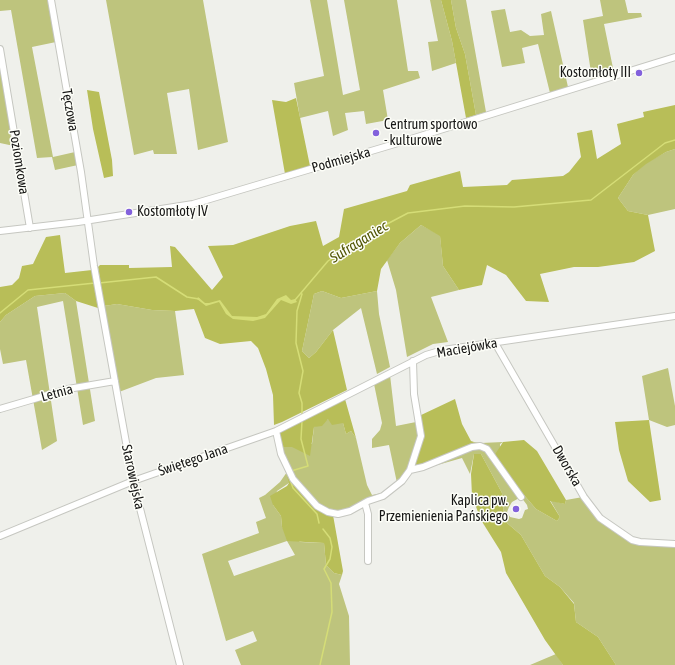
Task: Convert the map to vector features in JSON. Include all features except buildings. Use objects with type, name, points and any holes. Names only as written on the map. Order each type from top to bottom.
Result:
[{"type":"street","name":"Tęczowa","points":[[51,0],[88,221]]},
{"type":"street","name":"Poziomkowa","points":[[0,49],[30,228]]},
{"type":"street","name":"Podmiejska","points":[[0,231],[88,221],[193,204],[398,143],[675,57]]},
{"type":"street","name":"Starowiejska","points":[[88,221],[98,287],[133,481],[180,665]]},
{"type":"street","name":"Maciejówka","points":[[276,431],[413,361],[443,350],[675,316]]},
{"type":"street","name":"Dworska","points":[[494,342],[584,497],[600,518],[632,540],[640,542],[675,544]]},
{"type":"street","points":[[276,431],[281,454],[290,472],[307,496],[317,506],[328,512],[338,514],[350,511],[365,502],[383,496],[402,481],[410,470],[421,436],[414,394],[413,361]]},
{"type":"street","name":"Letnia","points":[[0,409],[68,389],[115,380]]},
{"type":"street","name":"Świętego Jana","points":[[0,536],[133,481],[276,431]]},
{"type":"street","points":[[410,470],[423,467],[472,447],[480,446],[487,449],[521,497]]},
{"type":"street","points":[[365,502],[368,514],[368,561]]},
{"type":"shaded area","points":[[0,0],[49,0],[56,42],[32,47],[53,157],[75,152],[78,165],[55,170],[52,157],[37,158],[11,10],[0,11]]},
{"type":"shaded area","points":[[106,0],[203,0],[228,142],[198,150],[189,89],[167,93],[177,154],[154,154],[153,150],[134,155]]},
{"type":"shaded area","points":[[310,0],[327,0],[343,95],[360,90],[344,0],[397,0],[408,71],[418,71],[420,78],[383,90],[388,120],[366,124],[364,111],[345,113],[348,130],[333,136],[328,111],[300,118],[294,83],[324,76]]},
{"type":"shaded area","points":[[430,0],[441,0],[452,41],[456,63],[432,71],[428,42],[438,41]]},
{"type":"shaded area","points":[[441,0],[451,0],[456,28],[465,54],[476,115],[466,118],[452,41]]},
{"type":"shaded area","points":[[451,0],[466,0],[486,112],[476,115],[465,54],[456,28]]},
{"type":"shaded area","points":[[600,0],[625,0],[628,13],[641,13],[642,17],[604,24],[614,73],[592,79],[583,20],[603,16]]},
{"type":"shaded area","points":[[505,9],[510,32],[521,30],[530,36],[544,35],[541,14],[551,11],[568,87],[550,93],[538,44],[522,48],[525,63],[502,67],[491,11]]},
{"type":"shaded area","points":[[0,63],[14,146],[0,143]]},
{"type":"shaded area","points":[[87,90],[99,92],[112,160],[113,176],[104,178],[93,129]]},
{"type":"shaded area","points":[[296,98],[310,166],[285,174],[272,100],[286,102]]},
{"type":"shaded area","points":[[675,105],[675,149],[666,152],[646,164],[633,175],[618,198],[628,211],[648,215],[655,251],[634,262],[598,267],[574,267],[540,274],[549,302],[526,301],[506,275],[487,265],[482,285],[459,290],[443,266],[440,236],[421,225],[400,243],[381,269],[377,291],[341,298],[322,291],[314,294],[302,351],[309,358],[316,352],[333,330],[347,390],[274,425],[273,395],[266,369],[258,348],[251,341],[220,344],[205,338],[194,309],[175,311],[152,310],[117,304],[104,306],[98,267],[100,265],[129,265],[129,268],[172,267],[170,246],[175,247],[212,290],[223,277],[208,246],[233,245],[290,226],[316,221],[323,246],[339,237],[344,209],[407,191],[410,185],[460,171],[463,187],[507,185],[512,180],[563,176],[569,172],[581,157],[577,133],[592,130],[597,159],[621,144],[617,124],[644,117],[643,112]]},
{"type":"shaded area","points":[[675,149],[675,209],[648,215],[628,211],[618,198],[633,175],[646,163],[666,152]]},
{"type":"shaded area","points":[[421,225],[440,235],[443,266],[459,290],[431,297],[448,342],[433,344],[407,357],[396,290],[387,260],[400,243]]},
{"type":"shaded area","points":[[60,235],[65,273],[92,270],[98,308],[76,301],[65,293],[35,296],[6,315],[0,322],[0,287],[12,285],[19,278],[22,266],[33,264],[46,237]]},
{"type":"shaded area","points":[[322,291],[341,298],[377,291],[379,314],[390,367],[377,374],[361,308],[333,330],[316,352],[309,358],[302,351],[314,294]]},
{"type":"shaded area","points":[[65,293],[76,301],[95,421],[83,425],[63,301],[37,307],[57,441],[42,450],[26,360],[3,364],[0,349],[0,322],[6,315],[35,296]]},
{"type":"shaded area","points":[[286,295],[291,300],[295,299],[297,302],[291,304],[281,300],[265,318],[253,321],[233,319],[226,314],[219,302],[206,306],[197,299],[198,297],[205,303],[220,300],[232,316],[257,317],[266,314],[277,299]]},
{"type":"shaded area","points":[[117,304],[152,310],[175,311],[184,375],[156,378],[119,392],[104,306]]},
{"type":"shaded area","points":[[668,368],[675,406],[675,425],[667,427],[649,420],[642,376]]},
{"type":"shaded area","points":[[390,375],[396,426],[416,422],[419,435],[409,466],[397,483],[389,445],[372,448],[372,439],[380,430],[382,423],[374,384]]},
{"type":"shaded area","points":[[345,399],[356,438],[351,431],[346,434],[343,423],[332,425],[328,419],[322,426],[314,427],[310,456],[292,447],[282,447],[278,433]]},
{"type":"shaded area","points":[[455,399],[462,424],[471,441],[474,442],[473,445],[419,466],[416,465],[415,462],[421,441],[419,416]]},
{"type":"shaded area","points":[[328,419],[343,423],[346,434],[351,431],[356,438],[367,485],[372,495],[382,493],[382,495],[339,512],[329,510],[319,504],[294,478],[283,455],[282,447],[312,444],[314,427]]},
{"type":"shaded area","points":[[649,420],[661,500],[650,502],[628,481],[619,450],[615,422]]},
{"type":"shaded area","points":[[524,440],[537,451],[566,500],[565,504],[550,501],[560,517],[557,521],[536,509],[500,467],[494,456],[503,442]]},
{"type":"shaded area","points":[[474,442],[503,442],[500,444],[500,467],[536,509],[557,521],[560,517],[550,500],[565,504],[566,500],[583,497],[594,514],[638,544],[675,545],[675,665],[616,665],[598,637],[576,622],[574,603],[560,587],[545,576],[521,535],[507,523],[504,516],[502,493],[481,454],[474,454],[470,474],[462,458],[434,466],[435,462],[473,445]],"holes":[[[521,497],[528,509],[525,510],[522,518],[519,519],[510,517],[507,512],[512,502]]]},
{"type":"shaded area","points":[[474,454],[481,454],[502,493],[504,516],[507,523],[521,535],[545,576],[560,587],[574,604],[576,622],[598,637],[616,665],[563,665],[545,640],[506,573],[501,552],[481,520],[472,496],[471,474]]},
{"type":"shaded area","points":[[287,472],[290,477],[289,483],[277,491],[273,505],[281,516],[282,527],[300,542],[324,543],[326,565],[334,573],[342,575],[339,584],[349,616],[350,665],[241,665],[235,650],[257,641],[253,631],[226,641],[202,554],[259,533],[256,522],[266,518],[259,498],[265,495],[280,482]],"holes":[[[287,541],[295,555],[234,576],[228,561]]]},
{"type":"shaded area","points":[[287,476],[320,511],[333,515],[343,571],[342,575],[334,573],[326,565],[324,543],[287,541],[282,527],[281,516],[273,505],[270,496],[287,486],[289,483]]},
{"type":"shaded area","points":[[556,654],[563,665],[530,665]]},
{"type":"waterway","name":"Sufraganiec","points":[[295,300],[328,261],[370,233],[408,213],[465,206],[514,207],[591,200],[665,143],[675,140]]},
{"type":"waterway","name":"Sufraganiec","points":[[99,283],[156,277],[187,297],[199,299]]},
{"type":"waterway","name":"Sufraganiec","points":[[0,313],[28,290],[95,283]]},
{"type":"waterway","points":[[302,294],[297,311],[296,343],[303,371],[299,393],[302,403],[302,415]]},
{"type":"waterway","points":[[291,471],[308,466],[301,439],[302,421]]},
{"type":"waterway","points":[[289,477],[293,488],[317,514],[319,523]]},
{"type":"waterway","points":[[320,665],[332,612],[331,583],[324,569],[330,559],[332,547],[330,538],[323,529]]},
{"type":"place","name":"Kostomłoty III","points":[[639,73]]},
{"type":"place","name":"Centrum sportowo - kulturowe","points":[[376,133]]},
{"type":"place","name":"Kostomłoty IV","points":[[129,212]]},
{"type":"place","name":"Kaplica pw. Przemienienia Pańskiego","points":[[516,509]]}]
